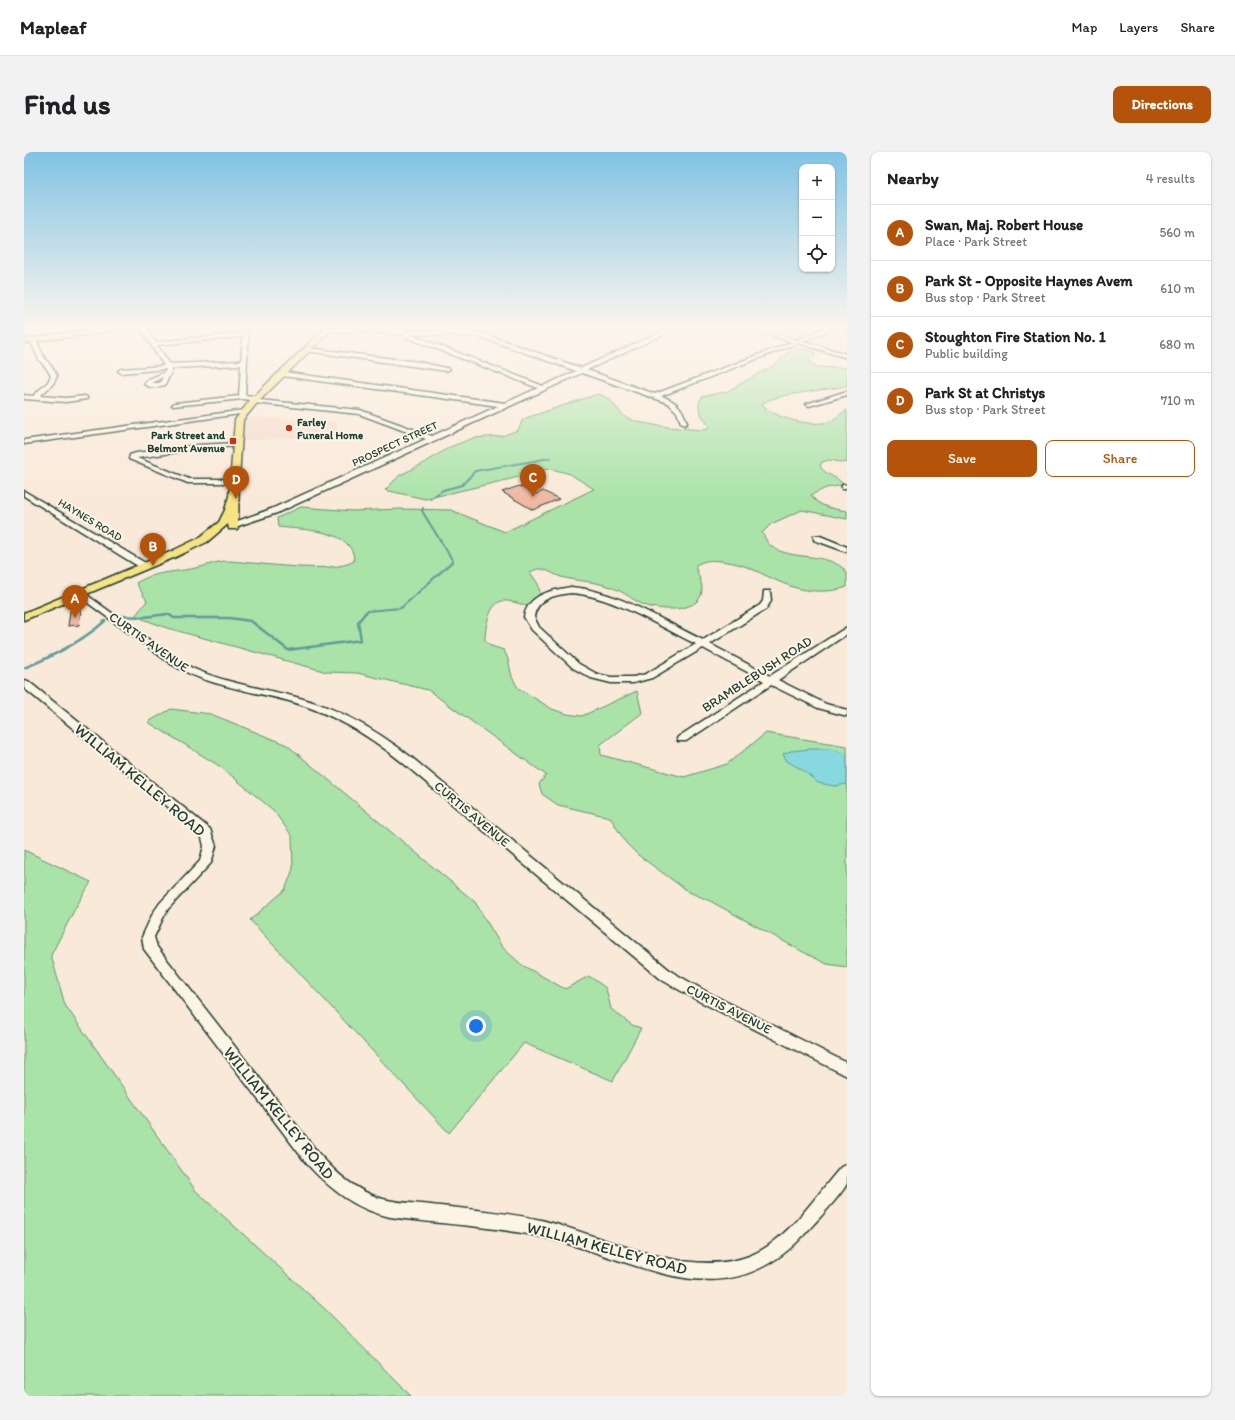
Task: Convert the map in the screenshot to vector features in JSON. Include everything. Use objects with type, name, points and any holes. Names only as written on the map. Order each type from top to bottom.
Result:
[{"type":"main road","points":[[222,526],[230,510],[233,497],[238,422],[245,412],[272,385]]},
{"type":"main road","points":[[24,617],[144,566],[208,542],[228,532],[236,522],[233,497]]},
{"type":"main road","points":[[184,550],[209,536],[222,526],[236,522]]},
{"type":"street","points":[[34,398],[49,385]]},
{"type":"street","points":[[243,385],[243,397]]},
{"type":"street","points":[[362,385],[505,405]]},
{"type":"street","points":[[536,385],[544,388]]},
{"type":"street","name":"PROSPECT STREET","points":[[236,522],[255,518],[274,511],[550,385]]},
{"type":"street","points":[[625,385],[656,396],[676,407],[680,411],[684,423]]},
{"type":"street","points":[[656,396],[685,385]]},
{"type":"street","points":[[809,404],[847,393]]},
{"type":"street","points":[[24,397],[66,400],[85,398]]},
{"type":"street","points":[[175,405],[243,397],[256,400],[360,412],[432,439]]},
{"type":"street","points":[[24,442],[245,412]]},
{"type":"street","points":[[234,481],[188,481],[133,459],[133,457],[136,455],[199,447],[236,445]]},
{"type":"street","name":"HAYNES ROAD","points":[[24,493],[144,566]]},
{"type":"street","name":"PROSPECT STREET","points":[[236,522],[243,527],[254,523],[274,511]]},
{"type":"street","points":[[817,538],[847,550]]},
{"type":"street","points":[[767,593],[767,601],[763,607],[703,644],[656,673],[646,678],[625,681],[606,679],[590,674],[576,666],[535,628],[531,622],[530,612],[536,602],[550,594],[569,591],[590,592],[614,600],[703,644],[815,703],[847,713]]},
{"type":"street","name":"CURTIS AVENUE","points":[[80,593],[174,662],[191,672],[226,683],[306,703],[342,718],[374,735],[407,760],[666,976],[847,1070]]},
{"type":"street","name":"BRAMBLEBUSH ROAD","points":[[682,739],[847,630]]},
{"type":"street","name":"WILLIAM KELLEY ROAD","points":[[24,683],[206,832],[210,846],[205,863],[164,906],[157,916],[148,937],[151,949],[313,1159],[344,1190],[376,1205],[396,1210],[539,1228],[578,1238],[625,1255],[670,1268],[717,1272],[757,1262],[774,1252],[793,1235],[847,1172]]},
{"type":"shaded area","points":[[248,417],[337,421],[336,435],[243,441],[244,424]]},
{"type":"green space","points":[[738,385],[847,385],[789,395],[762,404],[775,414],[805,423],[824,423],[831,421],[847,410],[847,463],[829,460],[822,462],[820,466],[825,472],[844,485],[826,488],[811,495],[822,505],[847,511],[847,519],[802,510],[771,524],[762,533],[767,542],[779,551],[789,554],[820,558],[839,565],[847,572],[847,587],[827,591],[806,590],[793,587],[741,565],[721,561],[707,561],[695,566],[702,587],[701,596],[696,602],[689,606],[680,608],[660,609],[637,602],[611,587],[597,583],[568,579],[546,570],[538,569],[530,572],[538,584],[540,592],[537,598],[527,606],[508,601],[498,603],[491,611],[486,629],[485,640],[491,646],[504,650],[508,659],[512,677],[518,688],[552,709],[567,714],[582,716],[637,691],[642,713],[600,745],[601,755],[684,777],[727,764],[766,733],[847,746],[847,967],[827,964],[710,901],[689,892],[638,855],[626,843],[610,817],[558,805],[542,794],[539,784],[546,775],[428,690],[357,673],[327,672],[167,628],[135,616],[147,601],[136,583],[159,574],[192,569],[224,561],[293,567],[329,567],[343,565],[354,561],[352,550],[345,542],[336,537],[312,530],[278,527],[277,518],[301,507],[352,511],[400,509],[451,510],[505,532],[594,489],[570,474],[552,469],[542,470],[515,478],[425,499],[385,490],[400,475],[421,465],[450,447],[473,438],[502,436],[518,430],[523,419],[598,394],[609,399],[623,415],[635,421],[666,427],[707,430],[709,426],[700,411],[700,400],[703,396],[726,392]]},
{"type":"green space","points":[[171,709],[211,714],[287,745],[475,902],[502,947],[522,965],[565,989],[589,976],[606,988],[611,1009],[632,1025],[641,1028],[613,1081],[524,1043],[449,1133],[250,920],[285,890],[293,869],[292,836],[273,810],[221,767],[148,722]]},
{"type":"green space","points":[[24,850],[91,882],[77,905],[51,955],[65,1005],[196,1191],[326,1310],[411,1396],[24,1396]]},
{"type":"water","points":[[830,749],[847,754],[847,784],[835,786],[818,783],[804,771],[787,761],[783,754],[791,751]]},
{"type":"building","points":[[519,486],[536,494],[543,491],[559,499],[533,510],[502,492]]},
{"type":"building","points":[[81,610],[79,625],[68,626],[70,611]]},
{"type":"waterway","points":[[430,499],[443,490],[462,485],[475,471],[550,458]]},
{"type":"waterway","points":[[366,613],[367,611],[401,608],[453,561],[422,511],[423,508]]},
{"type":"waterway","points":[[118,616],[144,617],[168,614],[174,618],[229,618],[251,621],[288,650],[361,640],[358,622],[366,612]]},
{"type":"waterway","points":[[24,668],[67,648],[96,629],[105,621]]},
{"type":"place","name":"Farley Funeral Home","points":[[289,428]]},
{"type":"place","name":"Park Street and Belmont Avenue","points":[[233,441]]},
{"type":"place","name":"Stoughton Fire Station No. 1","points":[[533,497]]},
{"type":"place","name":"Park St at Christys","points":[[236,499]]},
{"type":"place","name":"Park St - Opposite Haynes Avem","points":[[153,566]]},
{"type":"place","name":"Swan, Maj. Robert House","points":[[75,618]]}]
